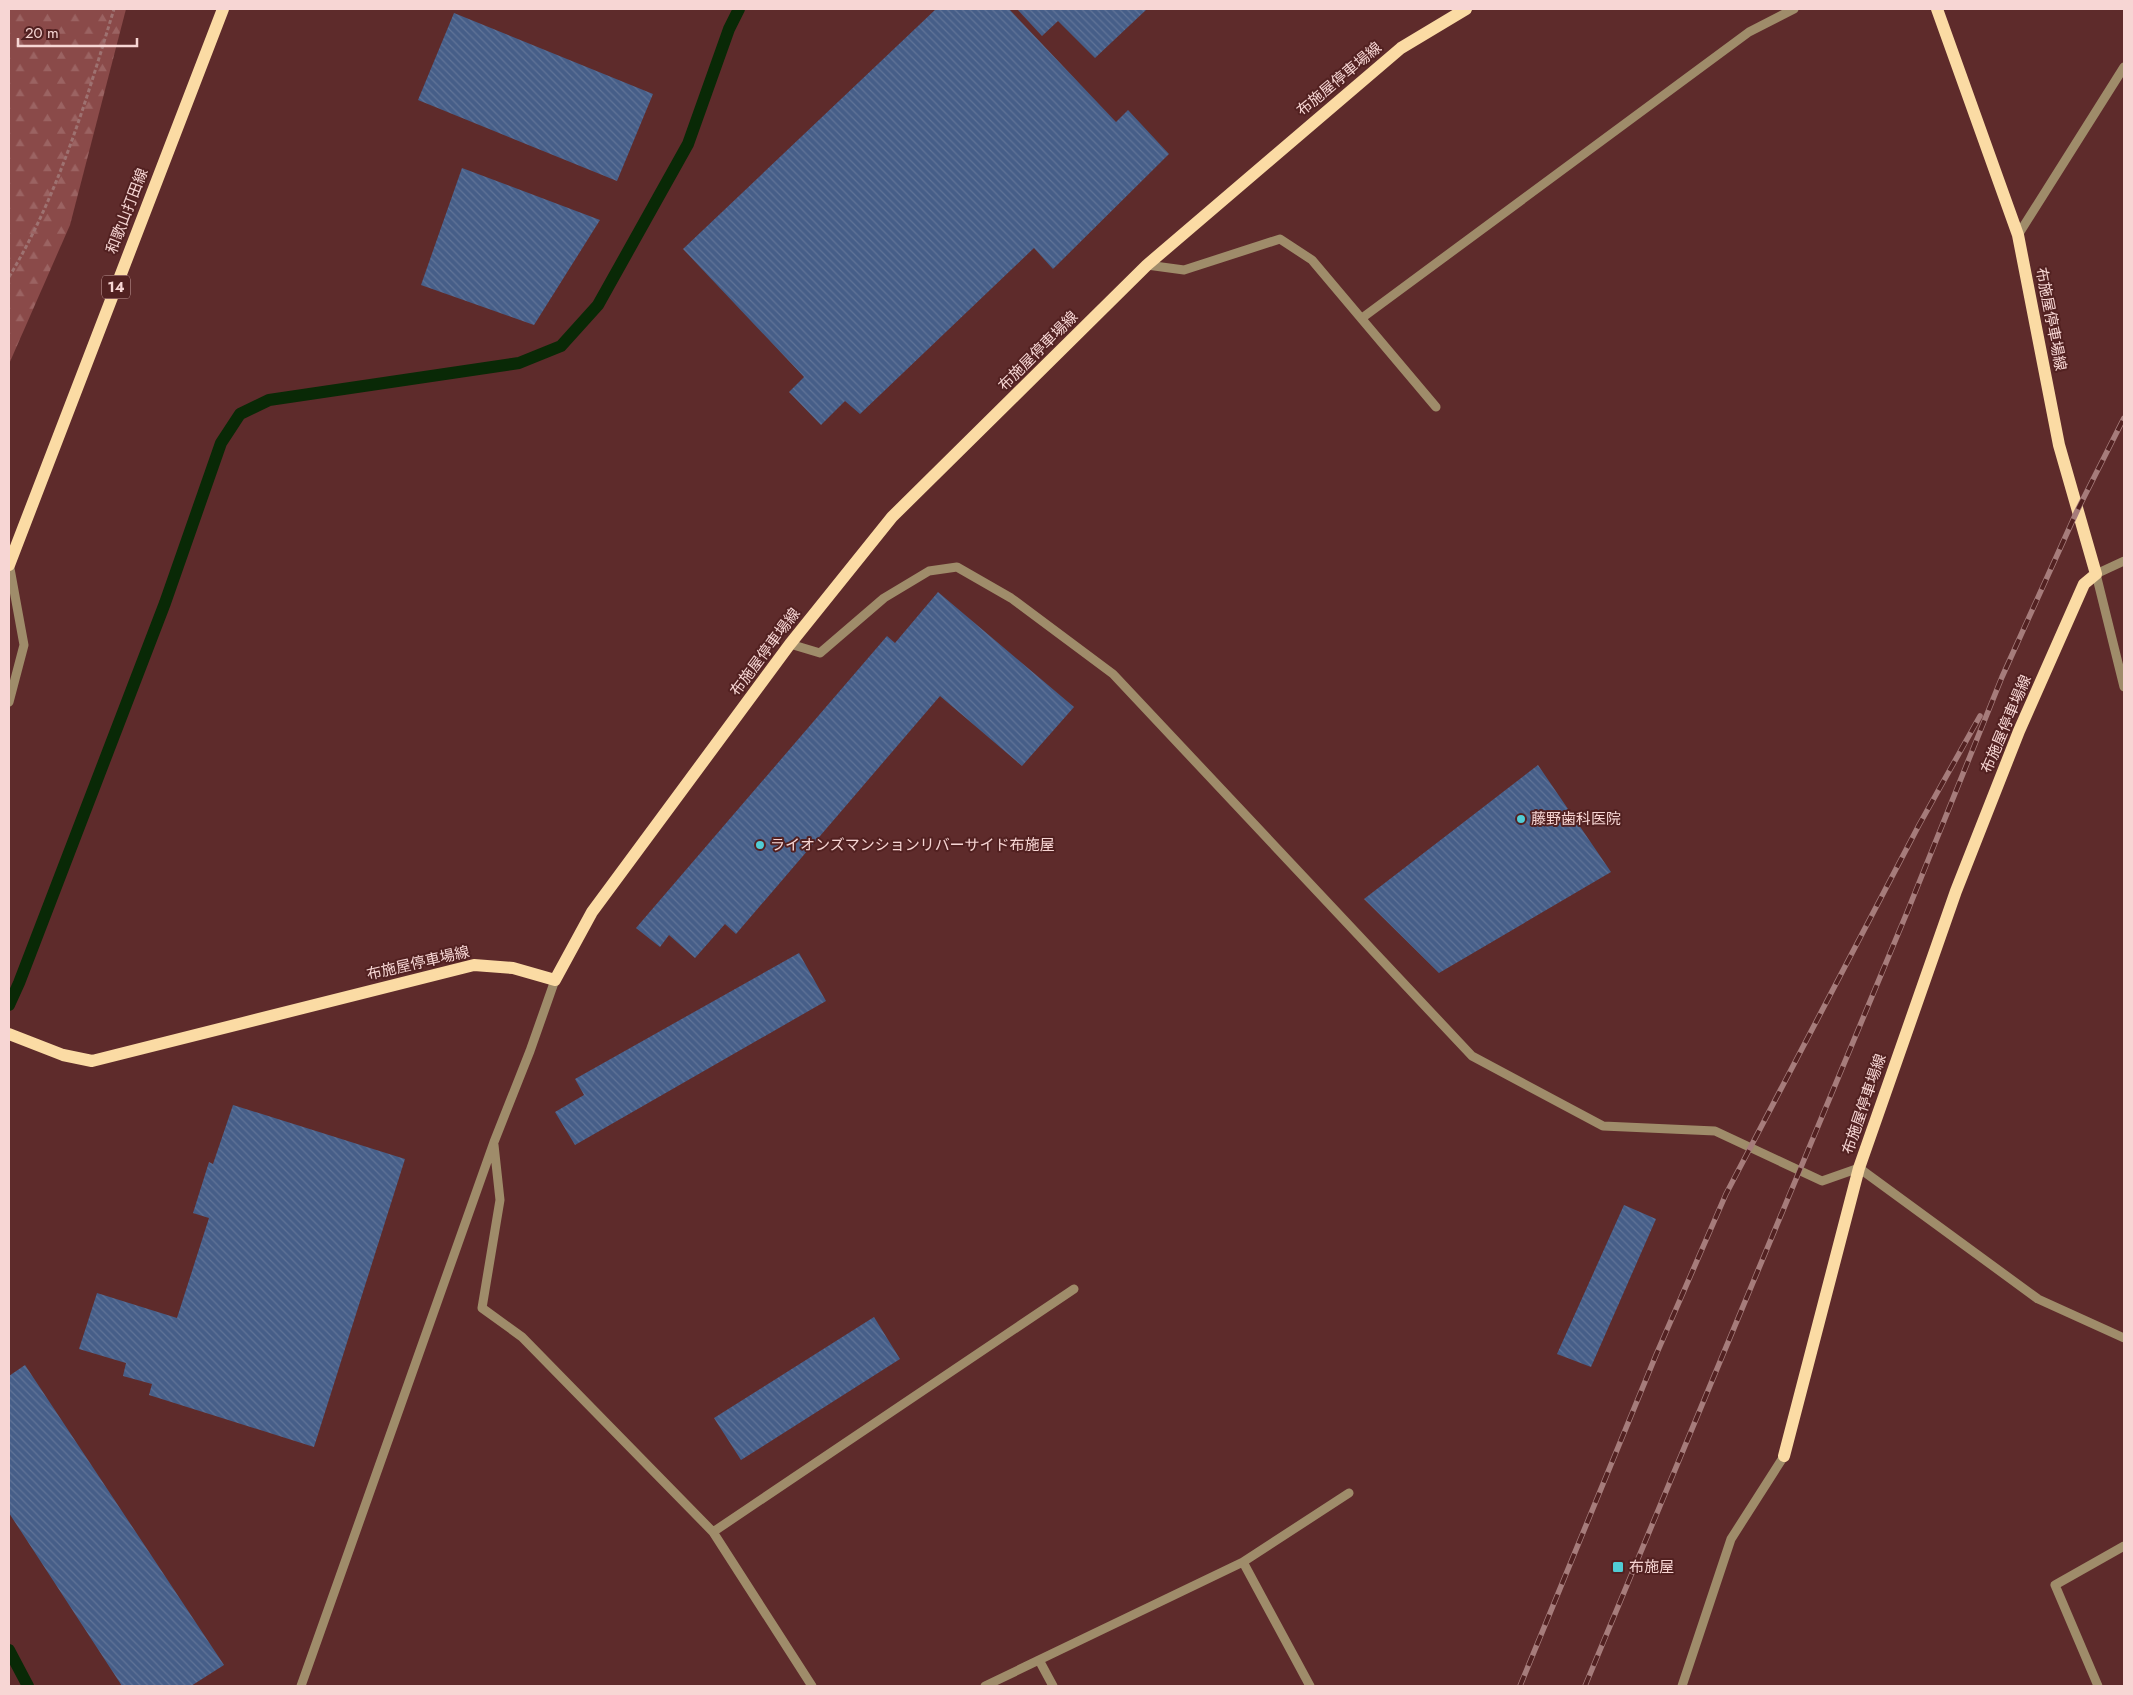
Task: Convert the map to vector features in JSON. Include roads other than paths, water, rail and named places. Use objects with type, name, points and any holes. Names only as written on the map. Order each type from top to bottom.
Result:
[{"type":"main road","name":"和歌山打田線","points":[[9,564],[222,9]]},
{"type":"main road","name":"布施屋停車場線","points":[[9,1034],[63,1055],[92,1061],[474,965],[513,968],[555,980],[592,912],[790,644],[892,517],[1147,265],[1401,48],[1466,9]]},
{"type":"main road","name":"布施屋停車場線","points":[[1784,1456],[1859,1168],[1956,891],[2019,731],[2084,584],[2096,574],[2059,445],[2018,234],[1937,9]]},
{"type":"street","points":[[1362,318],[1749,32],[1794,9]]},
{"type":"street","points":[[2018,234],[2124,67]]},
{"type":"street","points":[[1147,265],[1184,270],[1280,239],[1312,260],[1436,407]]},
{"type":"street","points":[[2124,561],[2096,574],[2124,686]]},
{"type":"street","points":[[9,564],[24,645],[9,702]]},
{"type":"street","points":[[790,644],[820,653],[884,598],[929,571],[957,567],[1011,598],[1113,674],[1472,1056],[1602,1126],[1715,1131],[1822,1181],[1859,1168],[2038,1299],[2124,1338]]},
{"type":"street","points":[[301,1686],[494,1142],[555,980]]},
{"type":"street","points":[[494,1142],[500,1200],[482,1308],[522,1337],[713,1532],[812,1686]]},
{"type":"street","points":[[713,1532],[1074,1289]]},
{"type":"street","points":[[1682,1686],[1731,1539],[1784,1456]]},
{"type":"street","points":[[986,1686],[1244,1562],[1349,1493]]},
{"type":"street","points":[[2098,1686],[2055,1586],[2124,1546]]},
{"type":"street","points":[[1244,1562],[1310,1686]]},
{"type":"street","points":[[1040,1660],[1053,1686]]},
{"type":"waterway","points":[[9,1005],[165,603],[221,443],[240,414],[269,400],[519,363],[561,346],[598,305],[688,144],[729,29],[739,9]]},
{"type":"waterway","points":[[9,1650],[28,1686]]},
{"type":"railway","points":[[1585,1686],[1908,910],[2002,677],[2077,511],[2124,418]]},
{"type":"railway","points":[[1520,1686],[1656,1355],[1726,1194],[1919,825],[1980,716]]},
{"type":"place","name":"藤野歯科医院","points":[[1521,819]]},
{"type":"place","name":"ライオンズマンションリバーサイド布施屋","points":[[760,845]]},
{"type":"place","name":"布施屋","points":[[1618,1567]]}]
